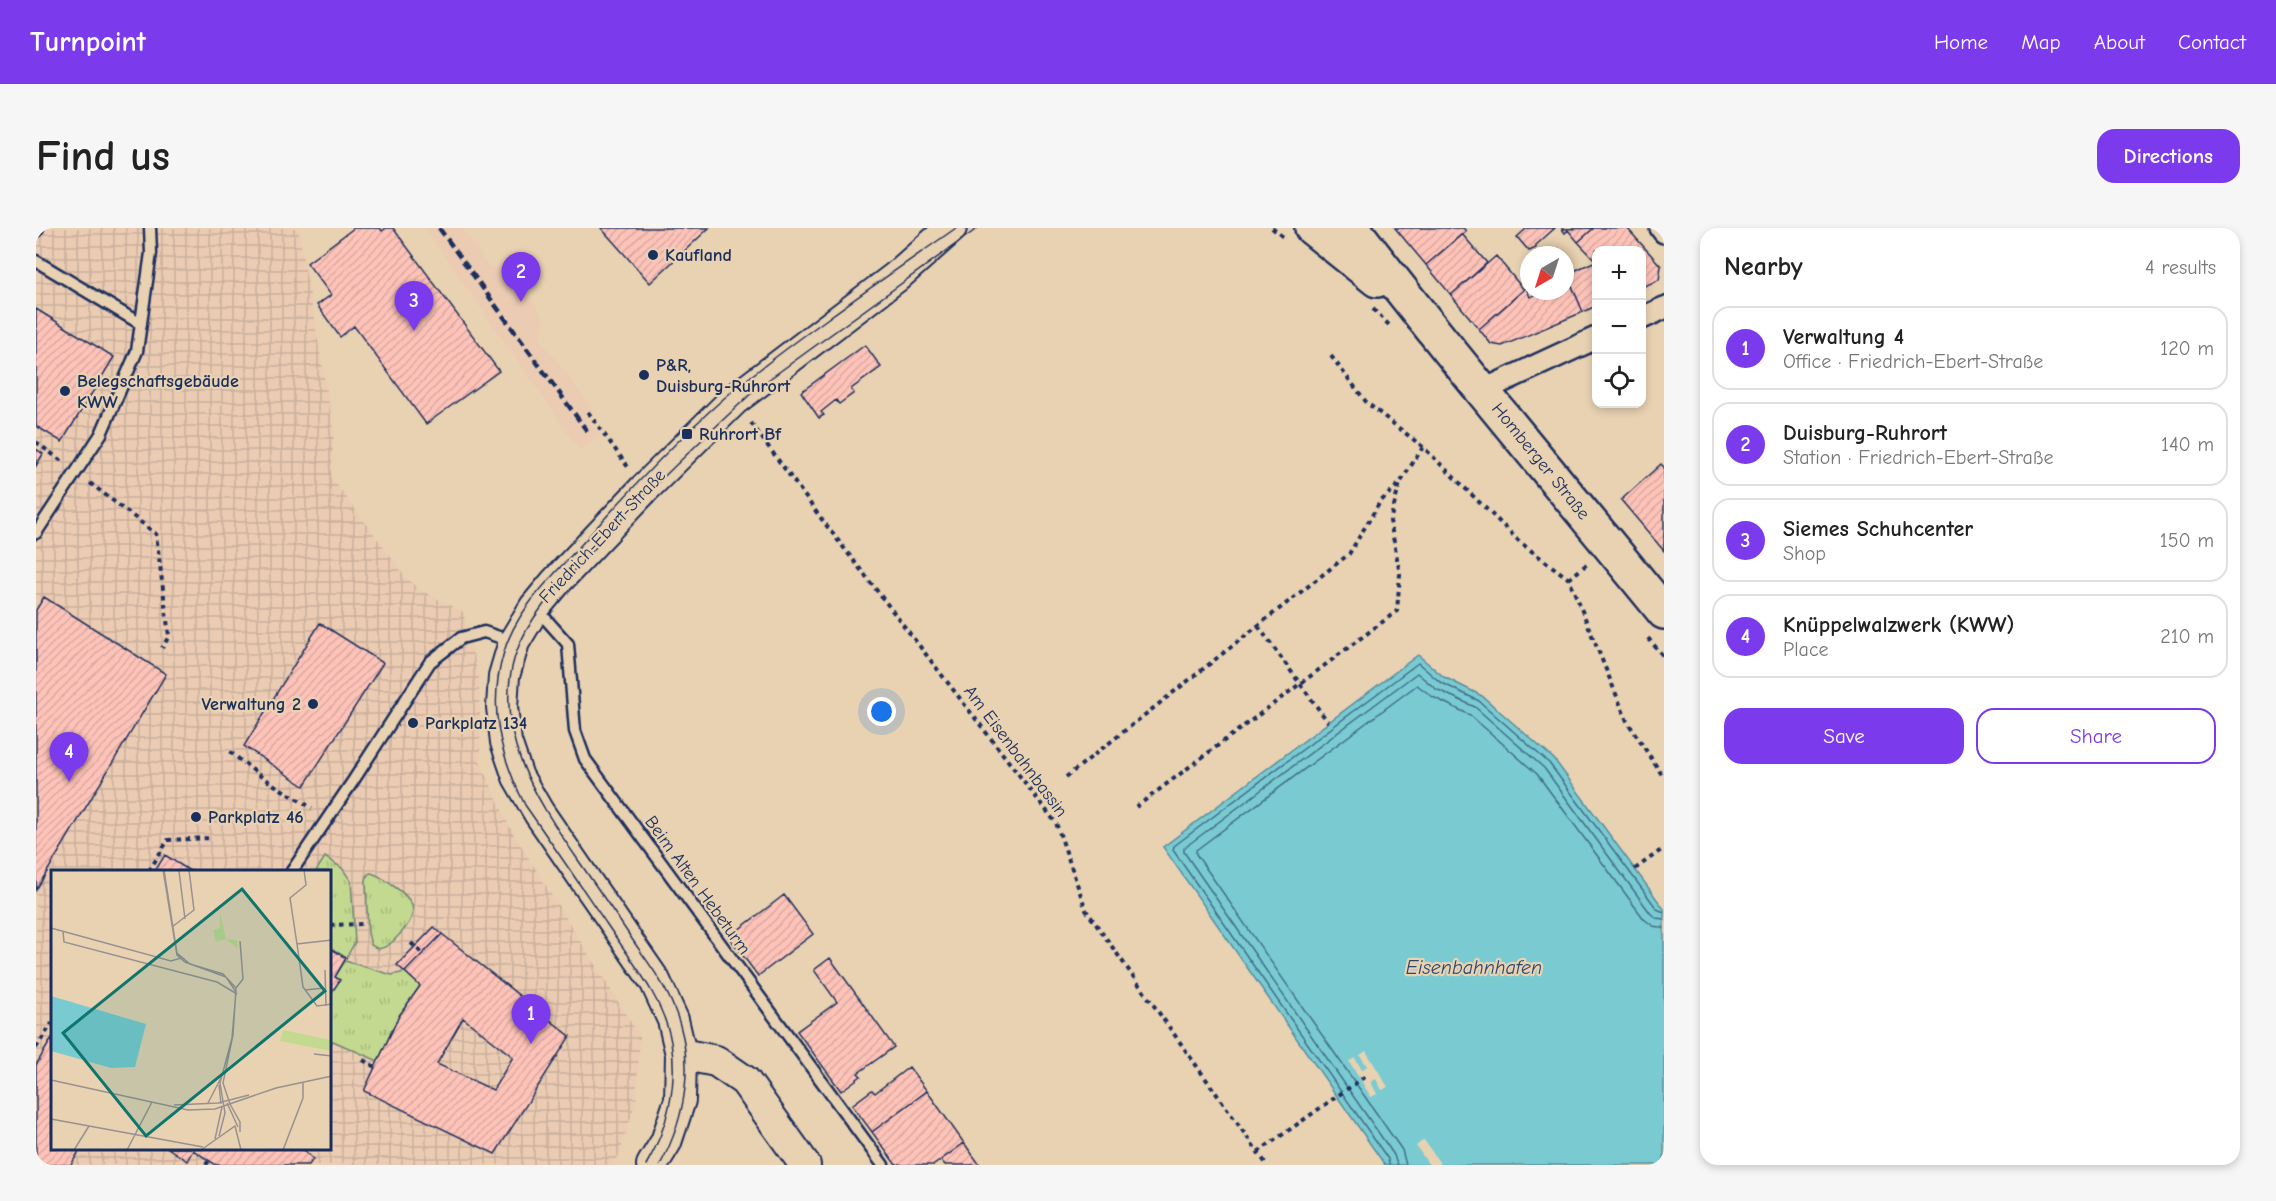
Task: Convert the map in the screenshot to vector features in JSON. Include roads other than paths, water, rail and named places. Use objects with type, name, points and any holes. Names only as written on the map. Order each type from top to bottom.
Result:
[{"type":"main road","name":"Friedrich-Ebert-Straße","points":[[652,1165],[666,1142],[680,1100],[681,1054],[673,1020],[655,981],[539,813],[518,777],[506,742],[502,706],[504,676],[514,642],[535,607],[555,583],[734,400],[896,277],[951,228]]},
{"type":"main road","points":[[896,277],[973,228]]},
{"type":"main road","name":"Homberger Straße","points":[[1353,228],[1405,320]]},
{"type":"main road","name":"Homberger Straße","points":[[1301,235],[1405,320],[1484,390],[1654,622]]},
{"type":"main road","points":[[681,1054],[716,1060],[745,1081],[805,1165]]},
{"type":"street","points":[[1661,228],[1664,232]]},
{"type":"street","points":[[1646,316],[1664,308]]},
{"type":"street","points":[[1484,390],[1592,340]]},
{"type":"lane","points":[[36,533],[101,434],[137,351],[151,253],[150,228]]},
{"type":"lane","points":[[36,261],[141,324]]},
{"type":"lane","name":"Beim Alten Hebeturm","points":[[535,607],[568,644],[575,731],[585,759],[883,1165]]},
{"type":"lane","points":[[293,870],[430,662],[461,638],[484,632],[514,642]]},
{"type":"water","name":"Eisenbahnhafen","points":[[1418,655],[1444,677],[1482,696],[1554,759],[1664,909],[1664,1165],[1385,1165],[1163,847]]},
{"type":"tram line","points":[[646,1165],[660,1136],[672,1090],[673,1058],[667,1026],[646,981],[525,805],[516,786],[503,749],[497,711],[499,672],[504,652],[517,622],[546,583],[695,424],[736,388],[790,346],[956,228]]},
{"type":"tram line","points":[[660,1165],[669,1147],[682,1108],[686,1068],[681,1028],[662,983],[561,834],[533,787],[513,737],[509,711],[509,684],[515,656],[529,625],[560,585],[654,486],[757,388],[978,228]]},
{"type":"railway","points":[[439,228],[587,431]]},
{"type":"place","name":"Kaufland","points":[[653,255]]},
{"type":"place","name":"Duisburg-Ruhrort","points":[[521,302]]},
{"type":"place","name":"Siemes Schuhcenter","points":[[414,331]]},
{"type":"place","name":"P&R, Duisburg-Ruhrort","points":[[644,375]]},
{"type":"place","name":"Belegschaftsgebäude KWW","points":[[65,391]]},
{"type":"place","name":"Ruhrort Bf","points":[[687,434]]},
{"type":"place","name":"Verwaltung 2","points":[[313,704]]},
{"type":"place","name":"Parkplatz 134","points":[[413,723]]},
{"type":"place","name":"Knüppelwalzwerk (KWW)","points":[[69,782]]},
{"type":"place","name":"Parkplatz 46","points":[[196,817]]},
{"type":"place","name":"Verwaltung 4","points":[[531,1044]]}]
